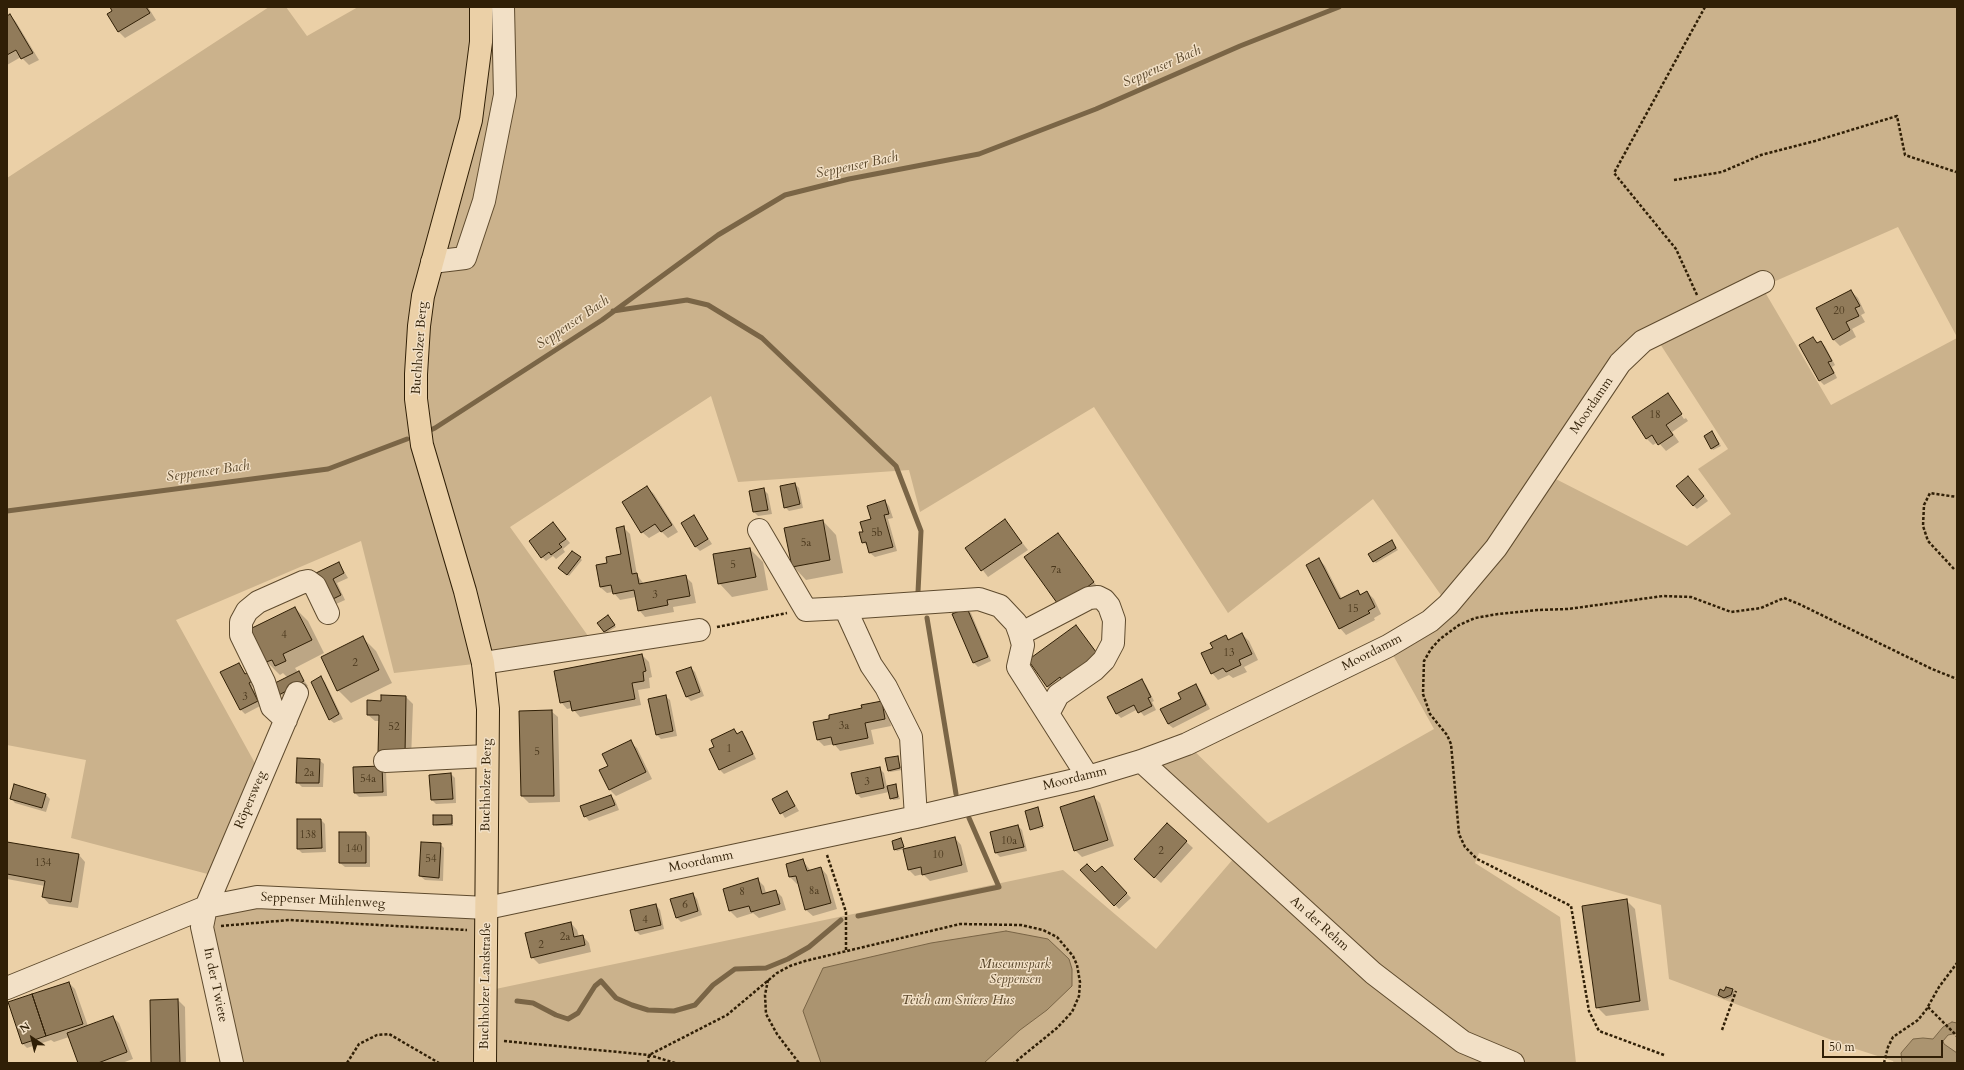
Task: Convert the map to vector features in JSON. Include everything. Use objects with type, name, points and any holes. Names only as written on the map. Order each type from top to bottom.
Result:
[{"type":"main road","name":"Buchholzer Berg","points":[[481,7],[481,42],[471,120],[423,296],[419,326],[416,374],[418,420],[422,445],[465,592],[483,663],[488,709],[487,908]]},
{"type":"main road","name":"Buchholzer Landstraße","points":[[485,1053],[487,908]]},
{"type":"street","points":[[432,262],[464,258],[484,201],[505,95],[504,7]]},
{"type":"street","name":"Moordamm","points":[[487,908],[916,817],[1088,777],[1141,761],[1187,744],[1388,646],[1430,621],[1448,605],[1496,548],[1620,363],[1643,341],[1764,282]]},
{"type":"street","points":[[759,530],[806,610],[979,600],[1000,606],[1016,623],[1020,634],[1023,645],[1018,667],[1088,777]]},
{"type":"street","points":[[286,720],[272,707],[264,682],[242,635],[241,622],[247,611],[258,602],[308,581],[315,586],[328,613]]},
{"type":"street","points":[[1020,634],[1088,598],[1098,597],[1104,600],[1109,606],[1114,620],[1113,643],[1106,656],[1094,670],[1058,694],[1048,714]]},
{"type":"street","points":[[846,608],[871,665],[886,687],[912,737],[916,817]]},
{"type":"street","points":[[483,663],[699,630]]},
{"type":"street","name":"Röpersweg","points":[[204,917],[297,694]]},
{"type":"street","points":[[385,761],[487,756]]},
{"type":"street","name":"An der Rehm","points":[[1141,761],[1373,973],[1463,1042],[1513,1063]]},
{"type":"street","name":"Seppenser Mühlenweg","points":[[7,988],[256,897],[487,908]]},
{"type":"street","name":"In der Twiete","points":[[204,917],[232,1063]]},
{"type":"path","points":[[1705,7],[1614,173],[1676,249],[1705,311]]},
{"type":"path","points":[[1674,180],[1722,172],[1761,155],[1815,141],[1897,116],[1905,155],[1956,172]]},
{"type":"path","points":[[1954,568],[1928,542],[1923,526],[1924,505],[1930,493],[1957,497]]},
{"type":"path","points":[[1664,1055],[1599,1031],[1589,1011],[1571,906],[1477,859],[1465,847],[1459,834],[1451,744],[1447,735],[1430,714],[1423,694],[1424,661],[1431,650],[1440,639],[1459,626],[1475,618],[1498,614],[1537,610],[1568,609],[1663,596],[1691,597],[1731,612],[1761,608],[1784,598],[1932,669],[1957,679]]},
{"type":"path","points":[[699,630],[806,610]]},
{"type":"path","points":[[822,837],[846,912],[846,952]]},
{"type":"path","points":[[204,917],[474,930]]},
{"type":"path","points":[[649,1055],[727,1015],[768,980],[790,966],[960,924],[1020,925],[1043,930],[1057,937],[1073,956],[1077,965],[1080,982],[1079,996],[1072,1012],[1057,1028],[1014,1063]]},
{"type":"path","points":[[1884,1063],[1893,1037],[1918,1020],[1939,987],[1957,963]]},
{"type":"path","points":[[768,980],[765,995],[766,1014],[777,1034],[799,1063]]},
{"type":"path","points":[[1722,1030],[1736,991]]},
{"type":"path","points":[[1928,1006],[1956,1036]]},
{"type":"path","points":[[347,1063],[359,1044],[377,1035],[389,1034],[439,1063]]},
{"type":"path","points":[[485,1053],[504,1041],[649,1055],[675,1063]]},
{"type":"path","points":[[648,1063],[649,1055]]},
{"type":"green space","name":"Museumspark Seppensen","points":[[269,7],[286,7],[307,36],[358,7],[1957,7],[1957,337],[1898,227],[1762,287],[1831,405],[1957,338],[1957,1063],[1894,1063],[1893,1061],[1856,1049],[1669,979],[1661,905],[1479,853],[1475,863],[1560,917],[1576,1063],[232,1063],[206,907],[487,908],[486,991],[1063,870],[1156,949],[1240,851],[1141,761],[1187,744],[1268,823],[1434,729],[1388,646],[1448,605],[1373,499],[1228,613],[1094,407],[920,512],[909,470],[738,482],[711,396],[510,527],[596,647],[483,663],[394,673],[361,541],[176,620],[262,776],[219,877],[71,838],[86,760],[7,745],[7,178]],"holes":[[[1655,336],[1728,449],[1698,469],[1731,514],[1687,546],[1546,474]]]},
{"type":"water","name":"Teich am Sniers Hus","points":[[1006,931],[1048,939],[1069,959],[1072,969],[1072,986],[1047,1010],[1020,1030],[984,1063],[821,1063],[803,1011],[823,968],[931,943]]},
{"type":"water","points":[[1952,1022],[1957,1023],[1957,1033],[1948,1035],[1943,1041],[1944,1044],[1957,1053],[1957,1063],[1902,1063],[1901,1053],[1913,1039],[1933,1039],[1943,1027]]},
{"type":"building","points":[[110,7],[146,7],[150,13],[118,32],[107,14],[112,11]]},
{"type":"building","points":[[10,14],[33,53],[21,59],[16,50],[7,55],[7,16]]},
{"type":"building","points":[[1851,290],[1860,306],[1855,308],[1859,316],[1846,322],[1850,330],[1833,340],[1816,308]]},
{"type":"building","points":[[1813,337],[1817,343],[1821,341],[1832,361],[1828,362],[1834,373],[1819,381],[1799,345]]},
{"type":"building","points":[[1668,393],[1682,414],[1666,425],[1673,435],[1658,445],[1652,435],[1646,439],[1632,417]]},
{"type":"building","points":[[1712,431],[1719,444],[1711,449],[1704,436]]},
{"type":"building","points":[[1688,476],[1704,496],[1693,506],[1676,486]]},
{"type":"building","points":[[795,483],[800,504],[784,508],[780,486]]},
{"type":"building","points":[[647,486],[672,525],[661,532],[655,524],[641,533],[622,502]]},
{"type":"building","points":[[764,488],[768,510],[753,512],[749,491]]},
{"type":"building","points":[[885,500],[889,514],[884,515],[893,547],[869,553],[866,542],[862,543],[859,532],[863,532],[860,522],[871,519],[867,506]]},
{"type":"building","points":[[694,515],[708,539],[695,547],[681,523]]},
{"type":"building","points":[[1005,519],[1022,543],[981,571],[965,548]]},
{"type":"building","points":[[823,520],[830,560],[792,567],[784,528]]},
{"type":"building","points":[[553,522],[566,539],[559,544],[562,547],[551,555],[549,552],[541,558],[529,541]]},
{"type":"building","points":[[624,526],[632,574],[637,573],[639,584],[686,575],[690,596],[667,600],[668,605],[638,611],[634,590],[613,594],[611,585],[600,587],[596,565],[607,563],[606,557],[621,554],[616,528]]},
{"type":"building","points":[[1058,533],[1094,582],[1060,607],[1024,557]]},
{"type":"building","points":[[1392,540],[1396,548],[1373,562],[1368,554]]},
{"type":"building","points":[[750,548],[756,577],[718,584],[713,554]]},
{"type":"building","points":[[572,551],[581,557],[567,575],[558,568]]},
{"type":"building","points":[[1319,558],[1340,599],[1358,590],[1360,595],[1367,591],[1375,607],[1368,611],[1370,613],[1339,629],[1306,565]]},
{"type":"building","points":[[339,562],[344,573],[333,579],[341,595],[329,601],[316,573]]},
{"type":"building","points":[[295,607],[312,640],[283,654],[286,661],[275,666],[272,660],[266,662],[250,629]]},
{"type":"building","points":[[967,608],[988,657],[973,663],[952,614]]},
{"type":"building","points":[[608,615],[615,625],[604,632],[597,623]]},
{"type":"building","points":[[1076,625],[1099,656],[1063,682],[1060,677],[1047,687],[1028,660]]},
{"type":"building","points":[[1242,633],[1252,654],[1239,660],[1241,665],[1226,672],[1223,668],[1211,674],[1201,653],[1213,648],[1210,643],[1226,635],[1228,640]]},
{"type":"building","points":[[363,636],[379,670],[337,691],[321,657]]},
{"type":"building","points":[[642,654],[646,671],[643,672],[644,681],[632,683],[635,699],[572,711],[570,701],[560,703],[554,671]]},
{"type":"building","points":[[239,663],[245,674],[251,671],[255,679],[249,683],[258,701],[240,710],[220,672]]},
{"type":"building","points":[[691,667],[700,692],[686,697],[676,672]]},
{"type":"building","points":[[299,671],[304,681],[279,695],[273,684]]},
{"type":"building","points":[[321,676],[339,714],[329,720],[311,682]]},
{"type":"building","points":[[1142,679],[1151,697],[1148,698],[1152,706],[1138,713],[1134,705],[1116,714],[1107,697]]},
{"type":"building","points":[[1196,684],[1206,705],[1168,724],[1160,709],[1181,699],[1178,693]]},
{"type":"building","points":[[381,695],[406,696],[405,754],[378,753],[379,715],[367,715],[367,700],[381,701]]},
{"type":"building","points":[[666,695],[673,731],[656,735],[648,699]]},
{"type":"building","points":[[882,701],[885,719],[865,723],[868,738],[833,745],[831,737],[817,740],[813,722],[829,719],[829,715],[862,708],[861,705]]},
{"type":"building","points":[[552,710],[554,796],[521,796],[519,711]]},
{"type":"building","points":[[734,729],[737,734],[742,731],[753,754],[719,770],[709,749],[714,747],[711,740]]},
{"type":"building","points":[[631,740],[646,772],[609,790],[599,770],[608,766],[602,754]]},
{"type":"building","points":[[898,756],[900,768],[888,771],[885,758]]},
{"type":"building","points":[[297,758],[320,759],[319,783],[296,783]]},
{"type":"building","points":[[382,766],[383,792],[354,793],[353,767]]},
{"type":"building","points":[[880,767],[884,788],[856,794],[851,773]]},
{"type":"building","points":[[451,773],[453,799],[431,800],[429,775]]},
{"type":"building","points":[[14,784],[46,794],[42,808],[10,799]]},
{"type":"building","points":[[896,784],[898,797],[890,799],[887,786]]},
{"type":"building","points":[[787,791],[795,806],[780,814],[772,799]]},
{"type":"building","points":[[611,795],[615,805],[584,817],[580,806]]},
{"type":"building","points":[[1094,796],[1108,840],[1074,851],[1060,807]]},
{"type":"building","points":[[1038,807],[1043,826],[1030,830],[1025,811]]},
{"type":"building","points":[[433,815],[452,815],[452,824],[433,825]]},
{"type":"building","points":[[297,819],[321,819],[322,848],[297,849]]},
{"type":"building","points":[[1167,823],[1187,841],[1154,878],[1134,859]]},
{"type":"building","points":[[1018,825],[1024,847],[995,853],[990,832]]},
{"type":"building","points":[[339,832],[366,832],[366,863],[339,863]]},
{"type":"building","points":[[955,837],[962,865],[922,875],[921,867],[908,870],[903,849]]},
{"type":"building","points":[[901,838],[904,847],[894,850],[892,841]]},
{"type":"building","points":[[7,842],[79,854],[71,902],[42,897],[45,881],[7,874]]},
{"type":"building","points":[[421,842],[441,843],[439,878],[419,876]]},
{"type":"building","points":[[803,859],[807,871],[821,867],[831,903],[805,910],[796,876],[789,877],[786,864]]},
{"type":"building","points":[[1087,864],[1095,872],[1102,866],[1127,893],[1114,906],[1080,870]]},
{"type":"building","points":[[758,878],[762,894],[776,890],[780,904],[751,912],[749,906],[729,911],[723,889]]},
{"type":"building","points":[[693,893],[698,911],[676,918],[670,899]]},
{"type":"building","points":[[1627,899],[1640,1001],[1596,1008],[1582,906]]},
{"type":"building","points":[[656,904],[661,925],[635,931],[630,910]]},
{"type":"building","points":[[571,922],[574,937],[583,935],[585,945],[531,958],[525,933]]},
{"type":"building","points":[[69,982],[83,1024],[46,1036],[32,994]]},
{"type":"building","points":[[1726,987],[1733,989],[1731,995],[1724,998],[1718,995],[1720,989],[1724,991]]},
{"type":"building","points":[[32,994],[46,1036],[22,1044],[8,1002]]},
{"type":"building","points":[[178,999],[180,1063],[151,1063],[150,1000]]},
{"type":"building","points":[[113,1016],[127,1052],[98,1063],[78,1063],[67,1033]]},
{"type":"waterway","name":"Seppenser Bach","points":[[426,432],[435,428],[602,320],[718,235],[785,195],[849,179],[979,154],[1096,109],[1240,46],[1339,7]]},
{"type":"waterway","points":[[613,311],[687,300],[708,305],[762,338],[896,466],[921,531],[918,592]]},
{"type":"waterway","name":"Seppenser Bach","points":[[7,511],[328,469],[407,439]]},
{"type":"waterway","points":[[927,618],[956,794]]},
{"type":"waterway","points":[[858,916],[999,887],[969,818]]},
{"type":"waterway","points":[[517,1001],[533,1003],[556,1015],[568,1019],[578,1013],[595,986],[601,981],[616,998],[632,1005],[648,1010],[674,1011],[695,1005],[713,985],[735,969],[766,968],[788,959],[809,947],[841,920]]}]
